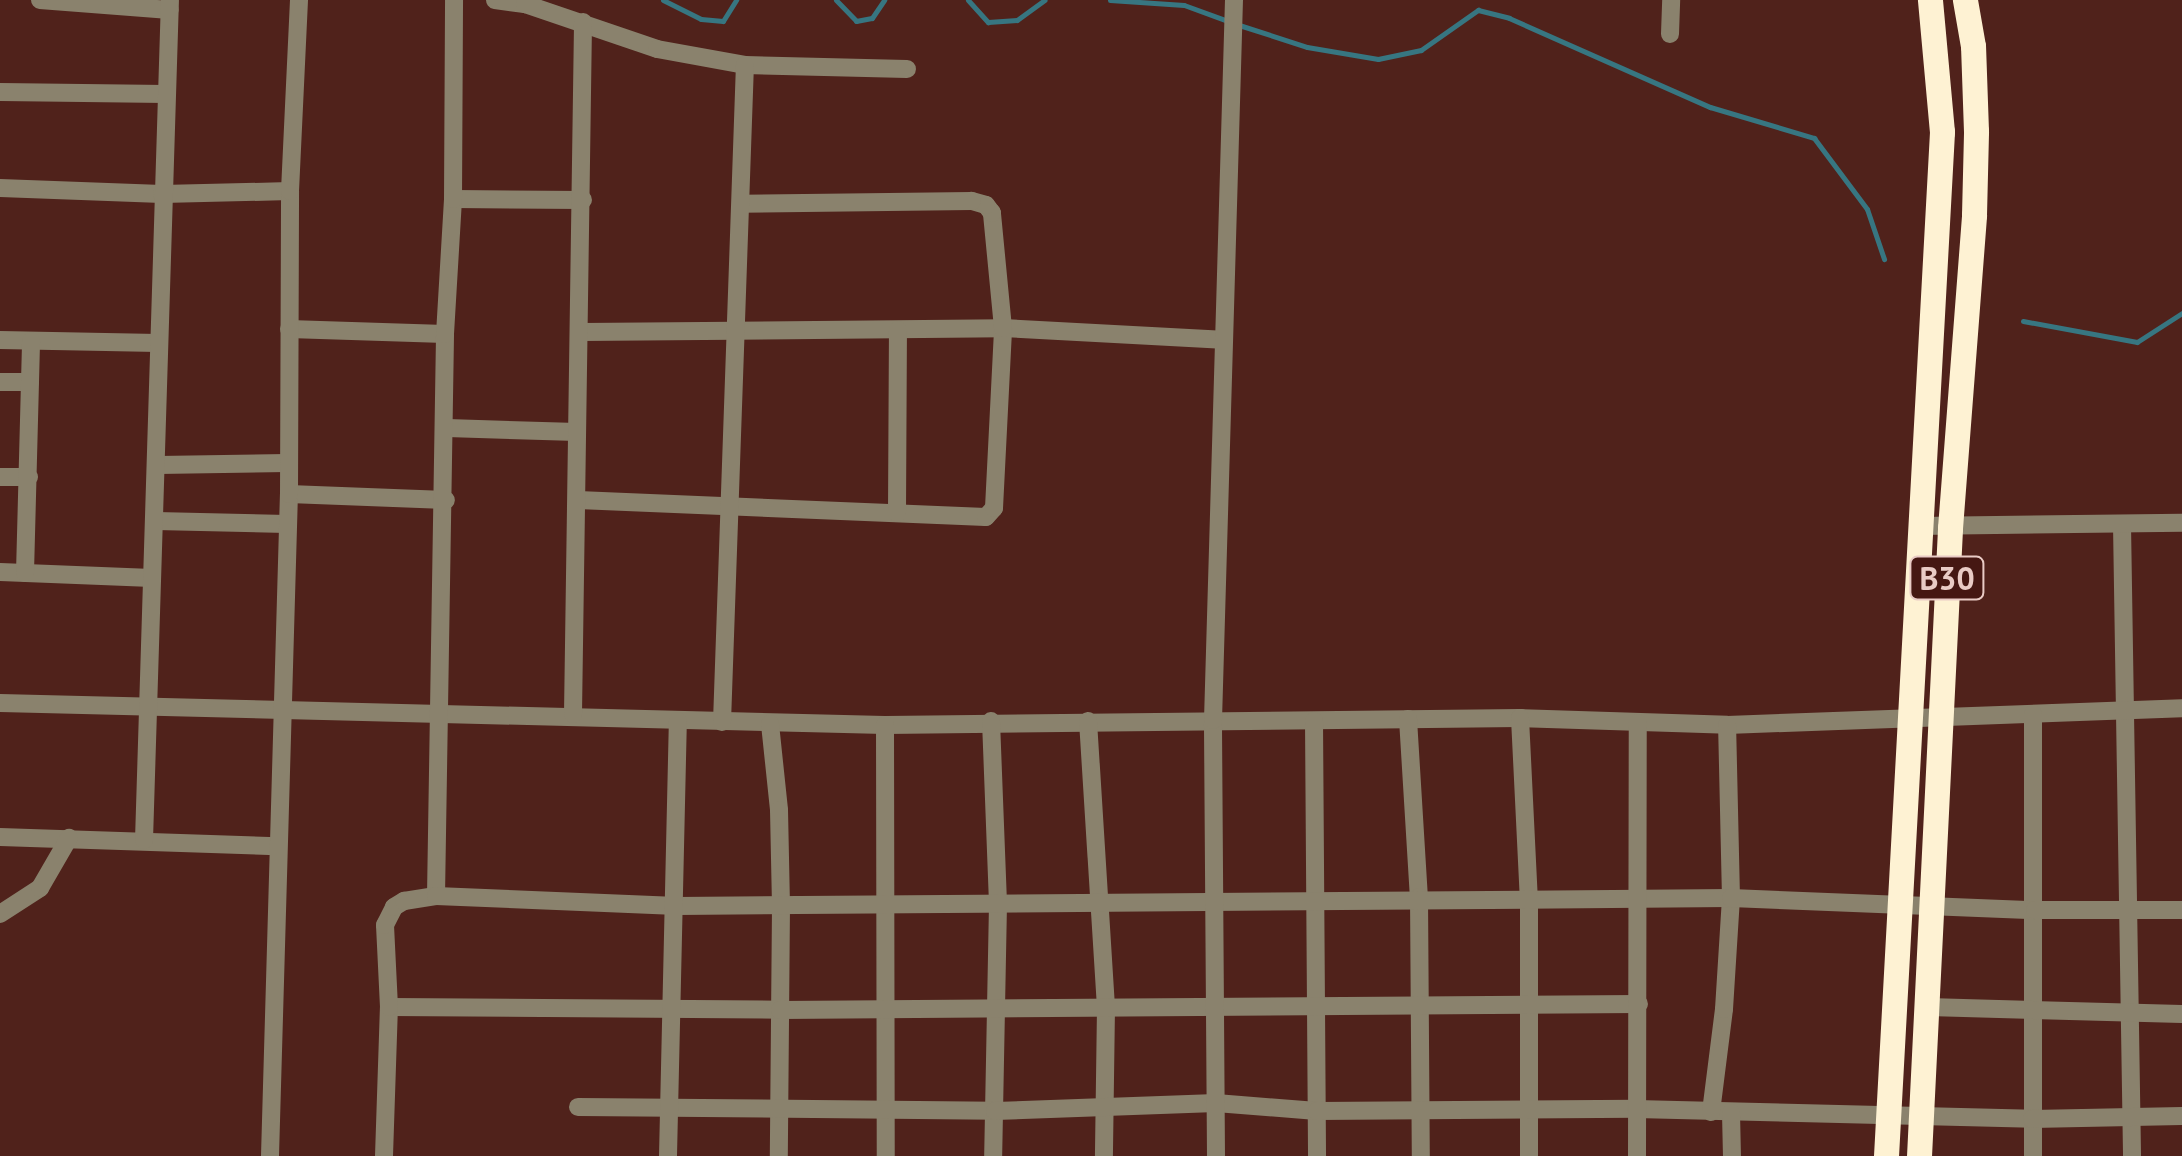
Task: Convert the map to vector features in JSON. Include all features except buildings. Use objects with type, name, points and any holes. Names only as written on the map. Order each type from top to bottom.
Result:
[{"type":"highway","name":"B30","points":[[1886,1156],[1942,132],[1930,0]]},
{"type":"highway","name":"B30","points":[[1920,1156],[1950,528],[1976,130],[1973,46],[1965,0]]},
{"type":"street","points":[[40,0],[170,5],[144,840]]},
{"type":"street","points":[[270,1156],[289,494],[290,191],[299,0]]},
{"type":"street","points":[[436,896],[446,500],[445,334],[454,199],[454,0]]},
{"type":"street","points":[[494,0],[525,4],[658,49],[745,65],[907,69]]},
{"type":"street","points":[[1216,1156],[1213,720],[1234,0]]},
{"type":"street","points":[[1670,34],[1671,0]]},
{"type":"street","points":[[572,714],[582,332],[584,22]]},
{"type":"street","points":[[722,722],[745,65]]},
{"type":"street","points":[[0,92],[166,94]]},
{"type":"street","points":[[0,188],[162,194],[290,191]]},
{"type":"street","points":[[454,199],[584,200]]},
{"type":"street","points":[[578,500],[986,517],[994,508],[1003,328],[992,213],[986,205],[972,201],[742,204]]},
{"type":"street","points":[[289,328],[445,334]]},
{"type":"street","points":[[582,332],[1003,328],[1222,340]]},
{"type":"street","points":[[897,513],[898,330]]},
{"type":"street","points":[[0,340],[158,343]]},
{"type":"street","points":[[26,573],[31,342]]},
{"type":"street","points":[[0,382],[30,382]]},
{"type":"street","points":[[447,428],[577,432]]},
{"type":"street","points":[[158,465],[287,463]]},
{"type":"street","points":[[0,476],[28,477]]},
{"type":"street","points":[[289,494],[446,500]]},
{"type":"street","points":[[156,521],[287,524]]},
{"type":"street","points":[[1918,526],[2182,522]]},
{"type":"street","points":[[2122,524],[2122,708],[2132,910],[2132,1156]]},
{"type":"street","points":[[0,572],[152,578]]},
{"type":"street","points":[[0,703],[283,712],[572,714],[770,724],[886,725],[1520,718],[1727,725],[2182,708]]},
{"type":"street","points":[[2033,714],[2033,1156]]},
{"type":"street","points":[[1520,718],[1530,899],[1528,1156]]},
{"type":"street","points":[[1408,719],[1419,897],[1421,1156]]},
{"type":"street","points":[[668,1156],[677,906],[678,720]]},
{"type":"street","points":[[1314,720],[1320,1006],[1317,1156]]},
{"type":"street","points":[[990,721],[998,904],[993,1156]]},
{"type":"street","points":[[1088,722],[1106,1007],[1104,1156]]},
{"type":"street","points":[[770,724],[779,810],[782,906],[779,1156]]},
{"type":"street","points":[[1636,1156],[1638,724]]},
{"type":"street","points":[[886,725],[886,1156]]},
{"type":"street","points":[[1711,1112],[1724,1009],[1731,898],[1727,725]]},
{"type":"street","points":[[0,836],[277,846]]},
{"type":"street","points":[[0,914],[40,888],[70,838]]},
{"type":"street","points":[[384,1156],[388,1007],[385,925],[394,907],[404,901],[436,896],[677,906],[1216,904],[1419,897],[1731,898],[2035,910],[2182,910]]},
{"type":"street","points":[[388,1007],[889,1010],[1420,1004],[1527,1008],[1639,1004]]},
{"type":"street","points":[[1928,1007],[2182,1014]]},
{"type":"street","points":[[578,1107],[995,1111],[1216,1103],[1317,1111],[1636,1109],[2032,1119],[2182,1116]]},
{"type":"street","points":[[1731,1112],[1732,1156]]},
{"type":"waterway","points":[[663,0],[701,19],[723,21],[736,0]]},
{"type":"waterway","points":[[836,0],[856,21],[872,18],[884,0]]},
{"type":"waterway","points":[[968,0],[988,22],[1017,20],[1045,0]]},
{"type":"waterway","points":[[1110,0],[1184,5],[1228,21]]},
{"type":"waterway","points":[[1239,25],[1307,47],[1378,59],[1421,50],[1478,10],[1509,18],[1710,107],[1814,138],[1867,209],[1884,259]]},
{"type":"waterway","points":[[2023,321],[2137,342],[2182,313]]}]
